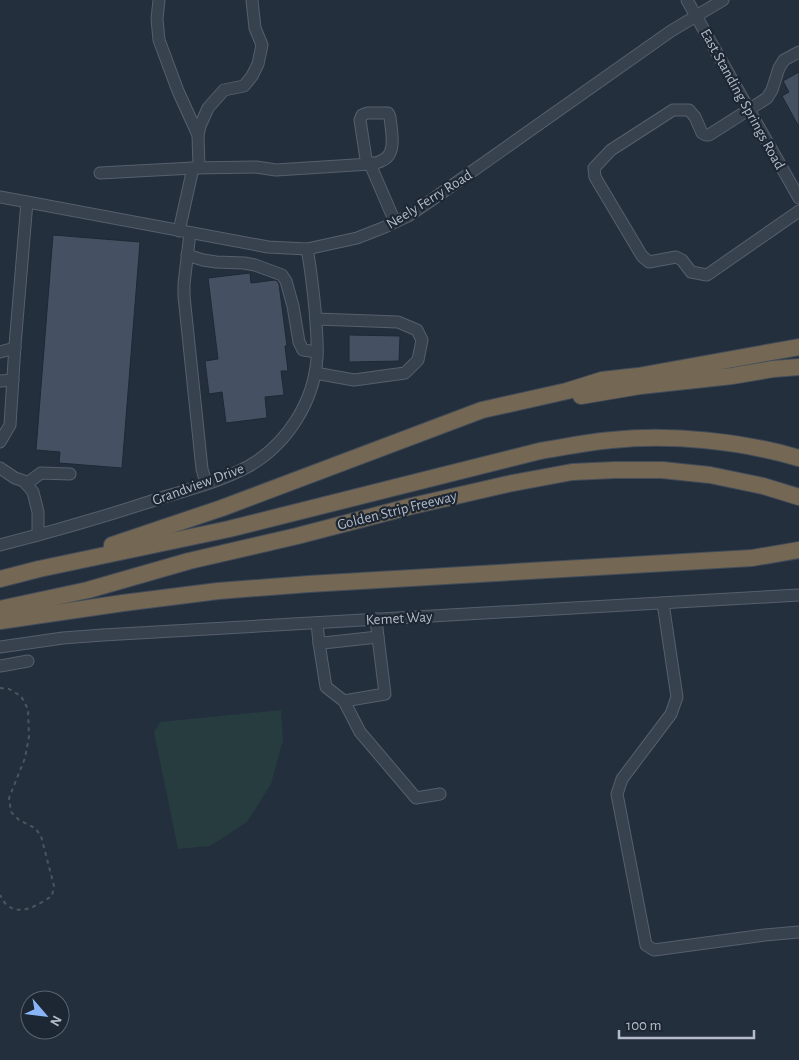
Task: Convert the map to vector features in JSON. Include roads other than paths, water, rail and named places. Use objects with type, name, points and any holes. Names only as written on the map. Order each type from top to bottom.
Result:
[{"type":"highway","points":[[39,569],[222,508],[482,410],[567,391],[602,380],[648,374],[799,347]]},
{"type":"highway","points":[[482,410],[640,386],[799,367]]},
{"type":"highway","name":"Golden Strip Freeway","points":[[0,579],[229,529],[540,451],[589,443],[647,438],[714,441],[753,447],[799,458]]},
{"type":"highway","name":"Golden Strip Freeway","points":[[0,608],[88,590],[189,561],[297,536],[412,506],[508,484],[572,472],[662,470],[710,475],[762,486],[799,497]]},
{"type":"highway","points":[[0,621],[227,590],[752,558],[799,550]]},
{"type":"street","points":[[159,0],[156,19],[159,40],[178,91],[198,136]]},
{"type":"street","points":[[206,483],[202,469],[184,296],[187,255],[185,232],[196,168],[198,136],[203,117],[208,108],[224,90],[244,86],[258,64],[262,45],[255,28],[252,0]]},
{"type":"street","name":"East Standing Springs Road","points":[[687,0],[799,198]]},
{"type":"street","name":"Neely Ferry Road","points":[[0,197],[268,247],[307,249],[357,238],[385,228],[408,216],[671,31],[724,0]]},
{"type":"street","points":[[799,52],[784,60],[767,98],[709,135],[702,133],[689,110],[673,110],[611,150],[594,168],[595,177],[642,256],[649,262],[676,257],[691,272],[707,275],[799,211]]},
{"type":"street","points":[[100,173],[196,168],[256,167],[276,170],[370,164],[383,161],[390,153],[392,144],[388,113],[367,112],[362,115],[360,120],[366,159],[370,164],[395,222]]},
{"type":"street","points":[[0,442],[9,427],[6,407],[13,380],[14,348],[27,202]]},
{"type":"street","name":"Grandview Drive","points":[[0,545],[114,513],[206,483],[248,466],[276,445],[300,414],[311,390],[315,373],[317,352],[316,319],[307,249]]},
{"type":"street","points":[[187,255],[202,260],[244,262],[282,275],[286,281],[293,306],[298,342],[303,350],[317,352]]},
{"type":"street","points":[[315,373],[354,380],[405,373],[418,360],[422,340],[417,330],[398,322],[316,319]]},
{"type":"street","points":[[0,352],[14,348]]},
{"type":"street","points":[[0,381],[13,380]]},
{"type":"street","points":[[0,468],[14,478],[24,481],[33,492],[38,512],[38,535]]},
{"type":"street","points":[[26,484],[41,473],[70,474]]},
{"type":"street","name":"Kemet Way","points":[[0,647],[63,638],[102,635],[799,595]]},
{"type":"street","points":[[663,603],[677,697],[671,714],[622,780],[617,794],[646,945],[654,950],[765,934],[799,932]]},
{"type":"street","points":[[344,701],[386,694],[376,619]]},
{"type":"street","points":[[317,622],[326,687],[344,701],[360,732],[416,798],[440,794]]},
{"type":"street","points":[[319,643],[378,637]]},
{"type":"street","points":[[0,666],[28,661]]}]
